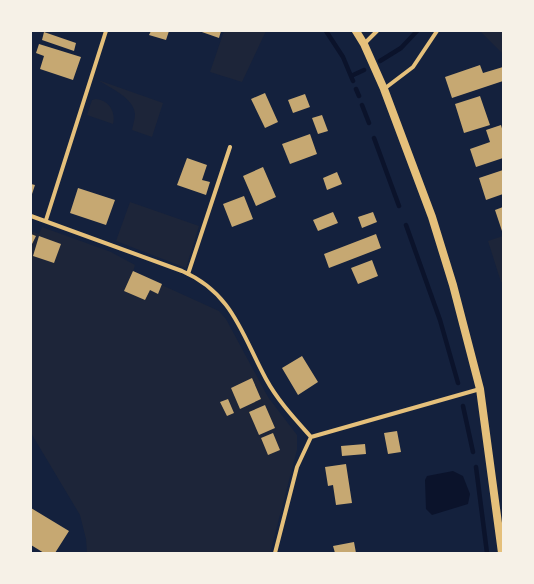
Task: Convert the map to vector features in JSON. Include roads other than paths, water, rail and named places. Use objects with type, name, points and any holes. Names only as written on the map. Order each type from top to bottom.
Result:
[{"type":"main road","points":[[356,31],[364,44],[384,89],[442,247],[472,353],[480,389],[502,552]]},
{"type":"street","points":[[46,220],[106,31]]},
{"type":"street","points":[[364,44],[377,31]]},
{"type":"street","points":[[384,89],[413,67],[438,31]]},
{"type":"street","points":[[188,274],[230,147]]},
{"type":"street","points":[[31,216],[46,220],[188,274],[215,291],[229,307],[273,391],[311,437]]},
{"type":"street","points":[[275,553],[297,467],[311,437],[480,389]]},
{"type":"waterway","points":[[326,31],[343,57],[353,81]]},
{"type":"waterway","points":[[380,61],[401,48],[417,31]]},
{"type":"waterway","points":[[351,76],[364,70]]},
{"type":"waterway","points":[[356,89],[359,96]]},
{"type":"waterway","points":[[362,105],[369,123]]},
{"type":"waterway","points":[[374,138],[399,206]]},
{"type":"waterway","points":[[406,225],[440,320],[458,383]]},
{"type":"waterway","points":[[463,406],[473,452]]},
{"type":"waterway","points":[[476,467],[487,553]]}]
